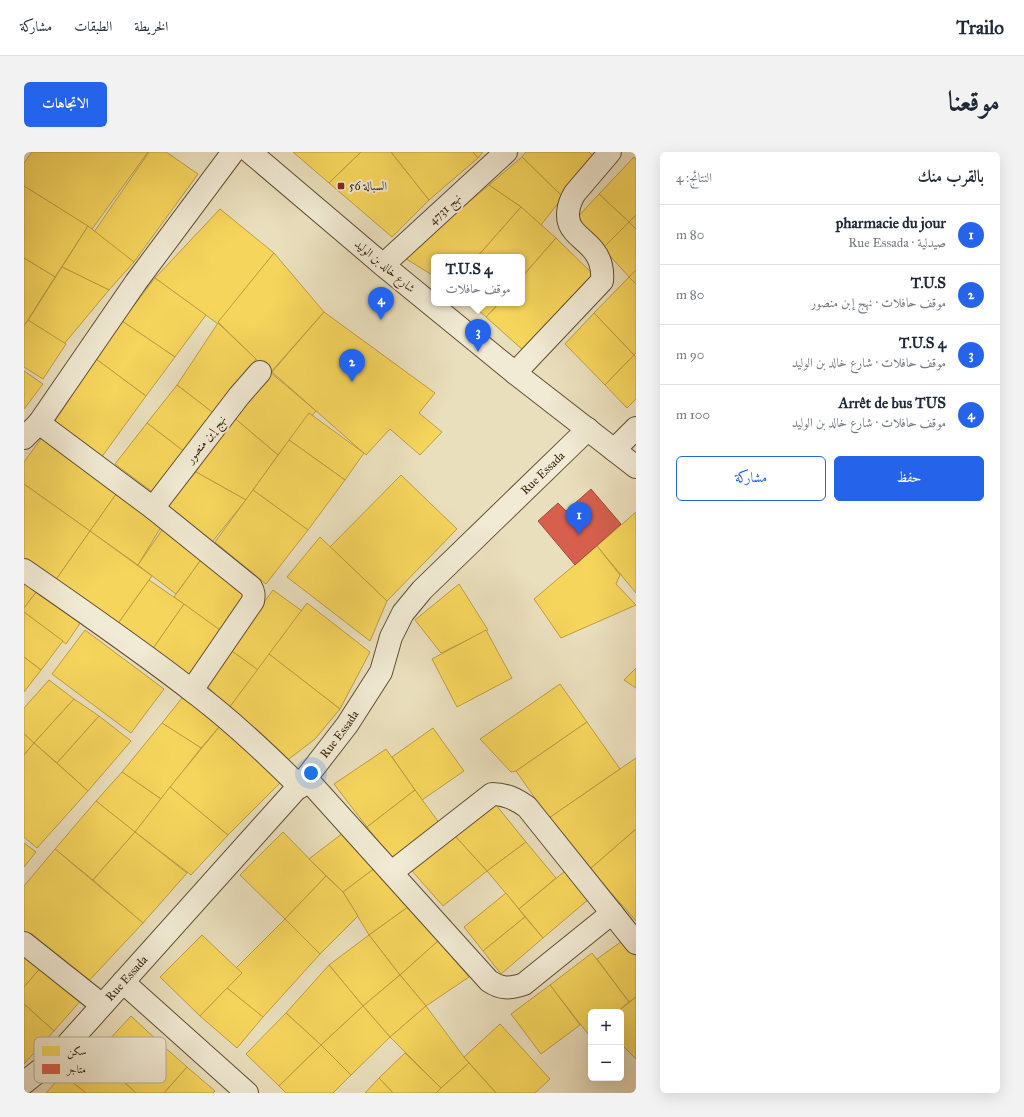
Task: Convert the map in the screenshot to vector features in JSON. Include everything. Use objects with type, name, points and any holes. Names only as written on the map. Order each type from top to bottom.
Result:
[{"type":"street","points":[[192,690],[253,601],[254,593],[251,587],[153,508],[31,431],[136,282],[233,152]]},
{"type":"street","name":"شارع خالد بن الوليد","points":[[250,152],[431,303]]},
{"type":"street","name":"نهج 4731","points":[[384,265],[506,152]]},
{"type":"street","points":[[515,372],[602,281],[603,272],[599,259],[594,251],[572,230],[568,210],[571,198],[575,192],[610,152]]},
{"type":"street","name":"شارع خالد بن الوليد","points":[[434,306],[636,467]]},
{"type":"street","name":"نهج إبن منصور","points":[[153,508],[239,396],[260,372]]},
{"type":"street","points":[[614,450],[636,428]]},
{"type":"street","name":"Rue Essada","points":[[73,1037],[303,782],[347,725],[380,672],[391,637],[404,613],[422,590],[588,429]]},
{"type":"street","points":[[24,570],[192,690],[229,720],[269,756],[303,782],[392,872],[489,981],[496,986],[505,988],[524,984],[612,913]]},
{"type":"street","points":[[392,872],[492,794],[501,794],[510,797],[527,807],[636,943]]},
{"type":"street","points":[[24,944],[102,1005]]},
{"type":"street","points":[[123,982],[236,1089]]},
{"type":"street","name":"Rue Essada","points":[[24,1083],[34,1075]]},
{"type":"building: سكن","points":[[32,152],[148,152],[92,229],[24,186],[24,163]]},
{"type":"building: سكن","points":[[149,152],[166,152],[198,174],[134,262],[94,232]]},
{"type":"building: سكن","points":[[293,152],[361,152],[329,183]]},
{"type":"building: سكن","points":[[361,152],[391,152],[429,200],[392,237],[329,183]]},
{"type":"building: سكن","points":[[391,152],[473,152],[478,158],[429,200]]},
{"type":"building: سكن","points":[[473,152],[483,152],[478,158]]},
{"type":"building: سكن","points":[[526,152],[589,152],[595,158],[563,197],[522,157]]},
{"type":"building: سكن","points":[[522,157],[563,197],[541,225],[521,207],[489,185]]},
{"type":"building: سكن","points":[[634,157],[636,159],[636,215],[629,222],[599,194]]},
{"type":"building: سكن","points":[[489,185],[521,207],[480,254],[431,254],[431,274],[403,257]]},
{"type":"building: سكن","points":[[24,186],[88,226],[55,277],[24,258]]},
{"type":"building: سكن","points":[[599,194],[629,222],[603,248],[574,221]]},
{"type":"building: سكن","points":[[521,207],[556,238],[525,274],[525,254],[480,254]]},
{"type":"building: سكن","points":[[220,209],[274,253],[218,324],[155,278]]},
{"type":"building: سكن","points":[[636,215],[636,229],[629,222]]},
{"type":"building: سكن","points":[[629,222],[636,229],[636,270],[629,277],[603,248]]},
{"type":"building: سكن","points":[[88,226],[134,262],[109,290],[62,267]]},
{"type":"building: سكن","points":[[556,238],[595,276],[524,351],[486,317],[496,306],[525,306],[525,274]]},
{"type":"building: سكن","points":[[274,253],[324,312],[270,373],[218,322]]},
{"type":"building: سكن","points":[[24,258],[55,277],[24,326]]},
{"type":"building: سكن","points":[[62,267],[109,290],[64,344],[27,322]]},
{"type":"building: سكن","points":[[636,270],[636,284],[629,277]]},
{"type":"building: سكن","points":[[629,277],[636,284],[636,353],[634,355],[594,313]]},
{"type":"building: سكن","points":[[155,278],[206,315],[175,357],[122,321]]},
{"type":"building: سكن","points":[[473,306],[496,306],[486,317]]},
{"type":"building: سكن","points":[[324,312],[435,393],[419,413],[442,432],[420,455],[390,429],[366,455],[272,372]]},
{"type":"building: سكن","points":[[594,313],[634,355],[605,385],[565,344]]},
{"type":"building: سكن","points":[[28,320],[66,344],[43,379],[24,367],[24,326]]},
{"type":"building: سكن","points":[[122,321],[175,357],[146,396],[96,359]]},
{"type":"building: سكن","points":[[218,323],[256,359],[216,415],[177,385]]},
{"type":"building: سكن","points":[[634,355],[636,357],[636,399],[627,408],[605,385]]},
{"type":"building: سكن","points":[[96,359],[146,396],[101,458],[53,424]]},
{"type":"building: سكن","points":[[24,371],[43,384],[24,409]]},
{"type":"building: سكن","points":[[270,372],[316,411],[278,455],[232,416]]},
{"type":"building: سكن","points":[[177,385],[216,415],[186,453],[147,423]]},
{"type":"building: سكن","points":[[309,413],[364,453],[345,480],[289,440]]},
{"type":"building: سكن","points":[[232,416],[278,455],[246,500],[196,472]]},
{"type":"building: سكن","points":[[147,423],[186,453],[155,494],[115,464]]},
{"type":"building: سكن","points":[[43,436],[119,490],[90,531],[24,484],[24,462]]},
{"type":"building: سكن","points":[[289,440],[345,480],[308,530],[253,490]]},
{"type":"building: سكن","points":[[196,472],[246,500],[212,542],[167,505]]},
{"type":"building: سكن","points":[[401,475],[457,529],[387,601],[330,547]]},
{"type":"building: سكن","points":[[24,484],[90,531],[55,581],[24,559]]},
{"type":"building: سكن","points":[[119,490],[164,522],[138,565],[90,531]]},
{"type":"building: سكن","points":[[253,490],[308,530],[266,584],[215,542]]},
{"type":"building: سكن","points":[[636,512],[636,593],[597,546]]},
{"type":"building: سكن","points":[[166,524],[203,557],[176,594],[138,565]]},
{"type":"building: سكن","points":[[90,531],[152,576],[117,625],[55,581]]},
{"type":"building: سكن","points":[[320,537],[387,601],[370,641],[287,577]]},
{"type":"building: سكن","points":[[597,546],[620,575],[616,584],[636,605],[561,638],[534,599]]},
{"type":"building: سكن","points":[[203,557],[252,593],[224,633],[174,597]]},
{"type":"building: سكن","points":[[149,580],[184,604],[152,650],[117,625]]},
{"type":"building: سكن","points":[[24,581],[37,591],[24,608]]},
{"type":"building: سكن","points":[[459,584],[488,630],[441,653],[415,620]]},
{"type":"building: سكن","points":[[273,590],[302,611],[258,670],[229,649]]},
{"type":"building: سكن","points":[[37,591],[81,622],[66,644],[24,612],[24,608]]},
{"type":"building: سكن","points":[[307,603],[370,652],[340,709],[269,654]]},
{"type":"building: سكن","points":[[184,604],[224,633],[194,679],[152,650]]},
{"type":"building: سكن","points":[[24,612],[63,641],[41,670],[24,657]]},
{"type":"building: سكن","points":[[85,630],[164,689],[131,733],[52,674]]},
{"type":"building: سكن","points":[[486,630],[512,678],[457,707],[432,659]]},
{"type":"building: سكن","points":[[229,649],[258,670],[229,708],[204,683]]},
{"type":"building: سكن","points":[[269,654],[340,709],[315,739],[285,762],[229,708]]},
{"type":"building: سكن","points":[[24,657],[41,670],[24,692]]},
{"type":"building: سكن","points":[[636,668],[636,688],[624,680]]},
{"type":"building: سكن","points":[[49,680],[74,699],[34,743],[24,734],[24,708]]},
{"type":"building: سكن","points":[[560,684],[587,722],[516,771],[511,772],[480,739]]},
{"type":"building: سكن","points":[[186,693],[225,720],[201,748],[162,723]]},
{"type":"building: سكن","points":[[74,699],[99,716],[57,763],[34,743]]},
{"type":"building: سكن","points":[[99,716],[131,741],[88,791],[57,763]]},
{"type":"building: سكن","points":[[587,722],[620,769],[549,818],[516,771]]},
{"type":"building: سكن","points":[[162,723],[201,748],[161,799],[122,772]]},
{"type":"building: سكن","points":[[220,726],[282,781],[228,835],[170,787]]},
{"type":"building: سكن","points":[[433,728],[464,771],[422,800],[392,757]]},
{"type":"building: سكن","points":[[24,734],[34,743],[24,755]]},
{"type":"building: سكن","points":[[34,743],[88,791],[37,848],[24,837],[24,755]]},
{"type":"building: سكن","points":[[386,749],[415,790],[367,827],[334,784]]},
{"type":"building: سكن","points":[[636,758],[636,829],[590,869],[549,818]]},
{"type":"building: سكن","points":[[122,772],[161,799],[135,832],[96,801]]},
{"type":"building: سكن","points":[[170,787],[228,835],[191,875],[135,832]]},
{"type":"building: سكن","points":[[415,790],[440,824],[393,860],[367,827]]},
{"type":"building: سكن","points":[[96,801],[135,832],[93,880],[55,849]]},
{"type":"building: سكن","points":[[496,805],[526,842],[487,871],[455,836]]},
{"type":"building: سكن","points":[[636,829],[636,921],[590,869]]},
{"type":"building: سكن","points":[[135,832],[187,873],[143,923],[93,880]]},
{"type":"building: سكن","points":[[283,832],[326,876],[285,919],[240,875]]},
{"type":"building: سكن","points":[[343,833],[375,868],[343,892],[309,859]]},
{"type":"building: سكن","points":[[455,836],[487,871],[443,906],[412,871]]},
{"type":"building: سكن","points":[[526,842],[556,878],[519,909],[487,871]]},
{"type":"building: سكن","points":[[24,843],[36,852],[24,867]]},
{"type":"building: سكن","points":[[55,849],[143,923],[84,986],[24,936],[24,886]]},
{"type":"building: سكن","points":[[375,868],[408,907],[369,935],[343,892]]},
{"type":"building: سكن","points":[[565,871],[589,899],[543,938],[519,909]]},
{"type":"building: سكن","points":[[326,876],[343,892],[358,916],[320,954],[285,919]]},
{"type":"building: سكن","points":[[506,893],[525,917],[483,951],[464,927]]},
{"type":"building: سكن","points":[[408,907],[438,941],[400,975],[369,935]]},
{"type":"building: سكن","points":[[525,917],[543,938],[501,974],[483,951]]},
{"type":"building: سكن","points":[[285,919],[320,954],[263,1017],[227,988],[242,973],[236,968]]},
{"type":"building: سكن","points":[[202,935],[242,973],[200,1016],[160,977]]},
{"type":"building: سكن","points":[[369,935],[400,975],[363,1006],[329,965]]},
{"type":"building: سكن","points":[[625,939],[636,953],[636,997],[629,1002],[597,959]]},
{"type":"building: سكن","points":[[438,941],[469,977],[426,1006],[400,975]]},
{"type":"building: سكن","points":[[24,949],[44,964],[24,987]]},
{"type":"building: سكن","points":[[592,953],[629,1002],[621,1009],[588,1009],[588,1034],[550,985]]},
{"type":"building: سكن","points":[[44,964],[83,998],[54,1031],[24,1004],[24,987]]},
{"type":"building: سكن","points":[[329,965],[363,1006],[321,1045],[286,1013]]},
{"type":"building: سكن","points":[[400,975],[426,1006],[390,1037],[363,1006]]},
{"type":"building: سكن","points":[[550,985],[580,1025],[541,1054],[511,1014]]},
{"type":"building: سكن","points":[[227,988],[263,1017],[237,1048],[200,1016]]},
{"type":"building: سكن","points":[[636,997],[636,1059],[624,1047],[624,1009],[621,1009]]},
{"type":"building: سكن","points":[[24,1004],[54,1031],[49,1037],[34,1037],[34,1053],[24,1064]]},
{"type":"building: سكن","points":[[363,1006],[390,1037],[351,1075],[321,1045]]},
{"type":"building: سكن","points":[[426,1006],[469,1063],[441,1088],[390,1037]]},
{"type":"building: سكن","points":[[286,1013],[321,1045],[279,1086],[246,1054]]},
{"type":"building: سكن","points":[[131,1016],[154,1037],[112,1037]]},
{"type":"building: سكن","points":[[500,1024],[550,1079],[535,1093],[496,1093],[464,1057]]},
{"type":"building: سكن","points":[[321,1045],[351,1075],[333,1093],[286,1093],[279,1086]]},
{"type":"building: سكن","points":[[166,1048],[187,1067],[164,1093],[136,1093],[126,1084],[166,1083]]},
{"type":"building: سكن","points":[[405,1053],[441,1088],[436,1093],[393,1093],[379,1078]]},
{"type":"building: سكن","points":[[469,1063],[496,1093],[436,1093],[441,1088]]},
{"type":"building: سكن","points":[[187,1067],[215,1091],[213,1093],[164,1093]]},
{"type":"building: سكن","points":[[379,1078],[393,1093],[365,1093]]},
{"type":"building: سكن","points":[[55,1083],[73,1083],[86,1093],[46,1093]]},
{"type":"building: سكن","points":[[73,1083],[125,1083],[136,1093],[86,1093]]},
{"type":"building: متاجر","points":[[591,489],[621,524],[575,565],[538,521],[558,503],[566,511]]},
{"type":"place","name":"السبالة 56","points":[[341,186]]},
{"type":"place","name":"Arrêt de bus TUS","points":[[381,320]]},
{"type":"place","name":"T.U.S 4","points":[[478,352]]},
{"type":"place","name":"T.U.S","points":[[352,382]]},
{"type":"place","name":"pharmacie du jour","points":[[579,535]]}]
